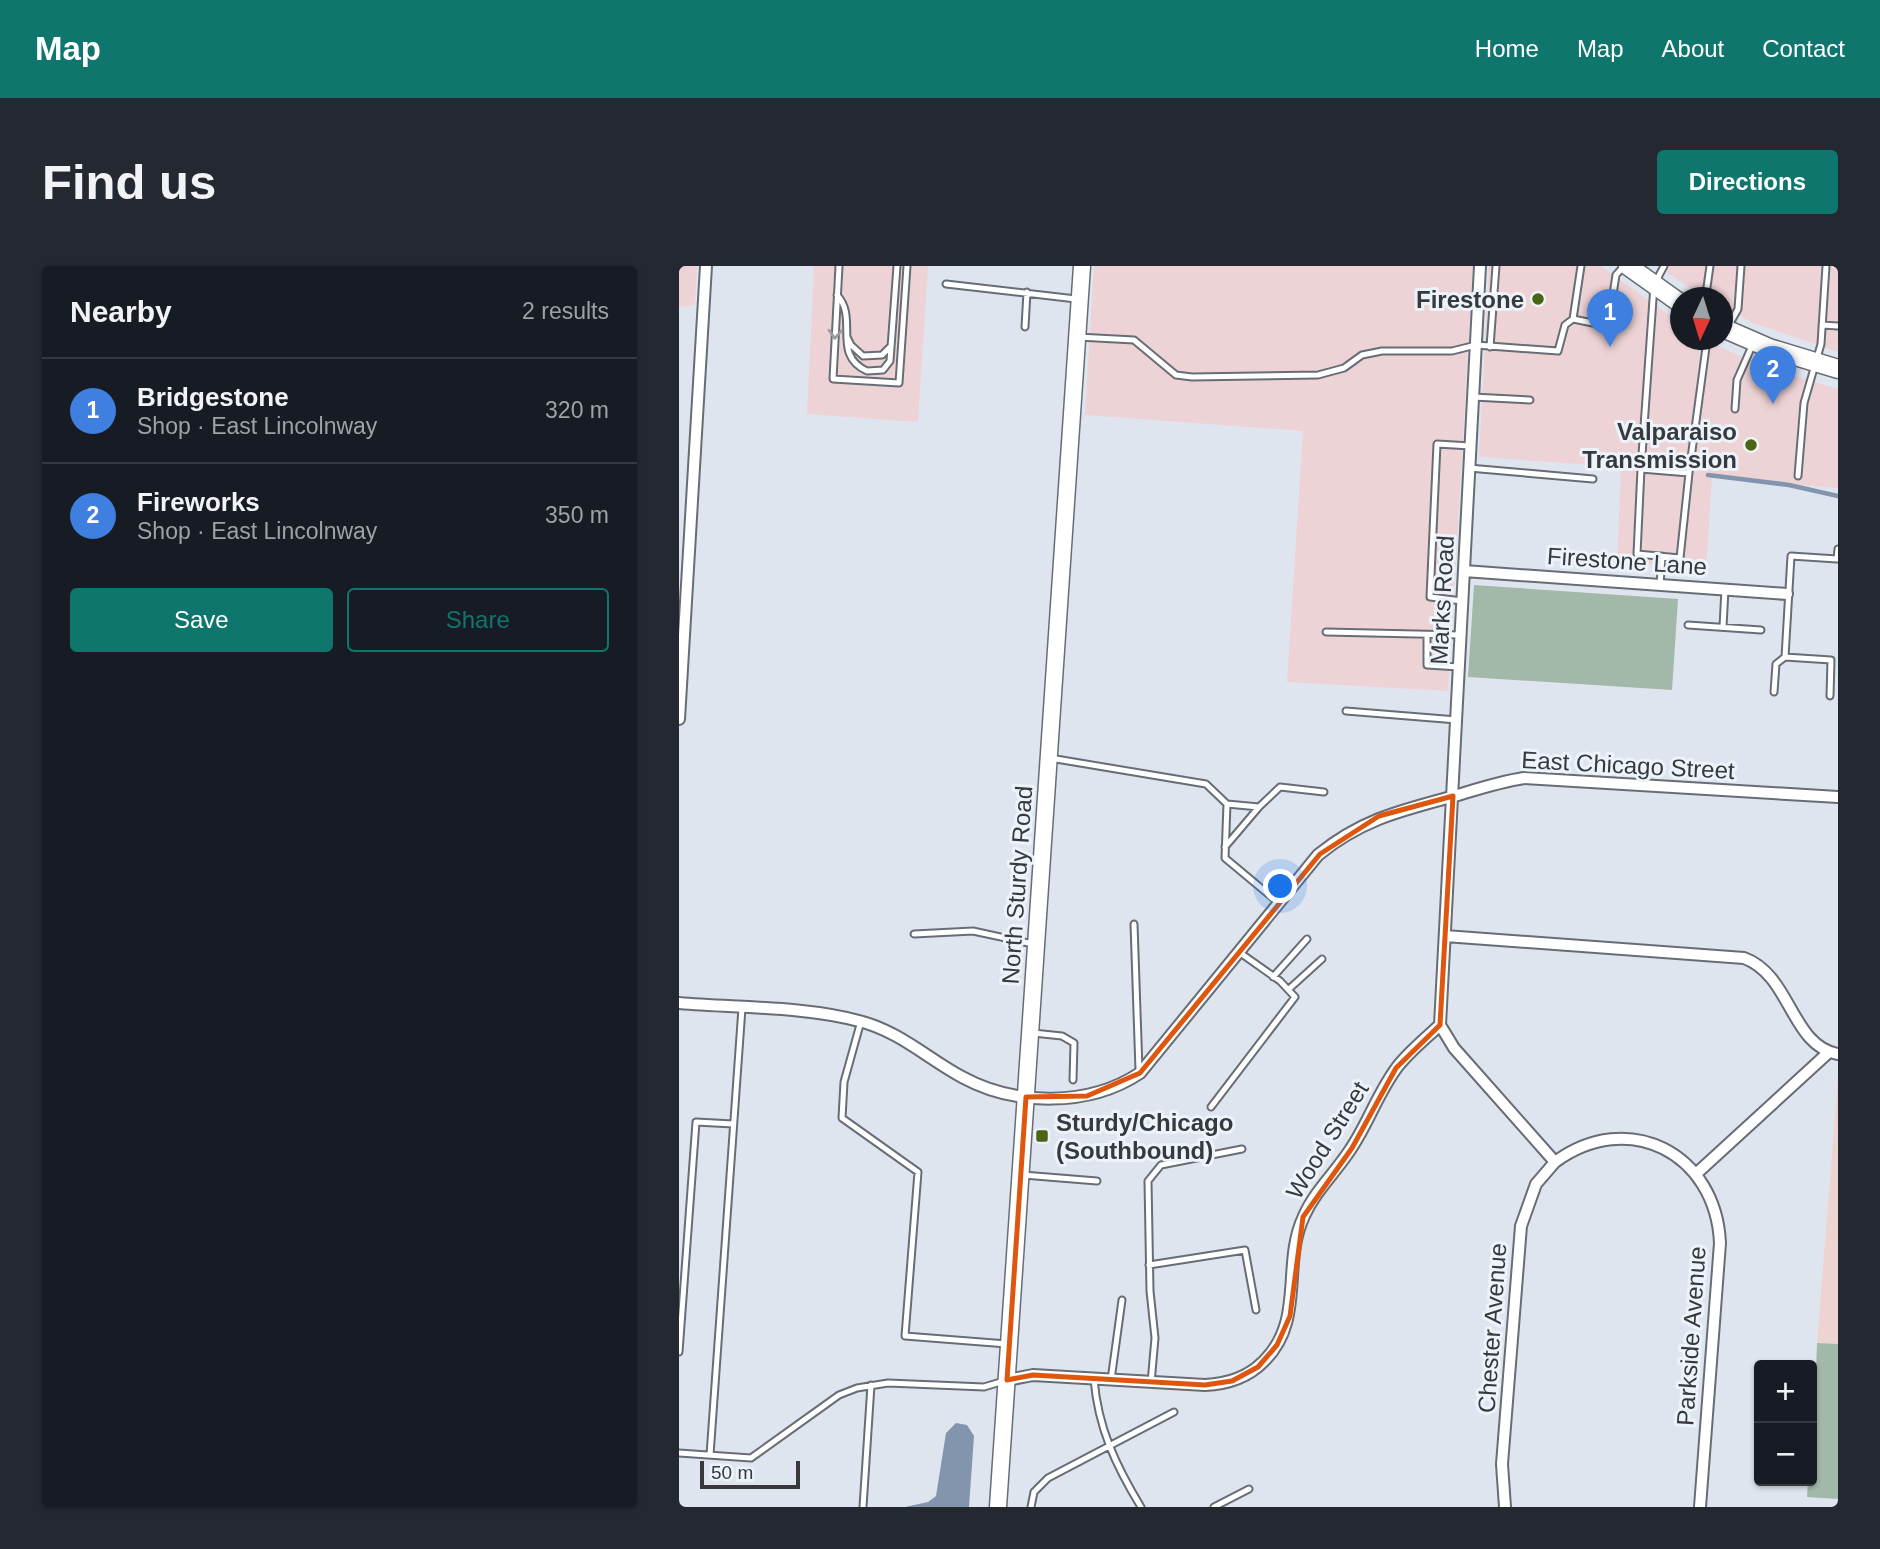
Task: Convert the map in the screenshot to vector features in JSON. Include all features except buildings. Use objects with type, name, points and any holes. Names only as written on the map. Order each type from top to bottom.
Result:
[{"type":"main road","points":[[1626,266],[1670,296]]},
{"type":"main road","points":[[1733,333],[1753,342],[1838,369]]},
{"type":"street","points":[[679,719],[706,266]]},
{"type":"street","name":"North Sturdy Road","points":[[998,1507],[1081,266]]},
{"type":"street","name":"Marks Road","points":[[1440,1025],[1480,266]]},
{"type":"street","name":"Firestone Lane","points":[[1464,571],[1787,594]]},
{"type":"street","name":"East Chicago Street","points":[[679,1003],[834,1015],[861,1021],[898,1036],[964,1078],[1026,1097],[1087,1096],[1109,1091],[1140,1073],[1318,855],[1343,836],[1379,816],[1503,781],[1534,778],[1838,797]]},
{"type":"street","points":[[1440,1025],[1454,1048],[1555,1162],[1589,1142],[1630,1139],[1650,1142],[1666,1150],[1697,1173],[1834,1053],[1816,1045],[1771,974],[1744,958],[1445,936]]},
{"type":"street","name":"Wood Street","points":[[1007,1380],[1033,1375],[1219,1384],[1245,1376],[1268,1358],[1290,1317],[1295,1248],[1303,1217],[1319,1189],[1352,1148],[1397,1068],[1440,1025]]},
{"type":"street","name":"Chester Avenue","points":[[1505,1507],[1502,1464],[1521,1226],[1524,1209],[1536,1184],[1555,1162]]},
{"type":"street","name":"Parkside Avenue","points":[[1697,1173],[1716,1212],[1720,1243],[1700,1507]]},
{"type":"lane","points":[[839,266],[833,379],[899,383],[907,266]]},
{"type":"lane","points":[[838,295],[846,309],[850,357],[867,370],[879,371],[888,367],[897,266]]},
{"type":"lane","points":[[1480,266],[1496,266],[1490,346]]},
{"type":"lane","points":[[1077,337],[1134,340],[1176,375],[1192,377],[1318,375],[1344,368],[1362,355],[1382,351],[1452,351],[1476,345],[1558,351],[1565,325],[1573,318],[1581,266]]},
{"type":"lane","points":[[1573,318],[1608,326],[1616,275],[1626,266]]},
{"type":"lane","points":[[1664,266],[1654,285],[1637,554],[1681,558],[1706,350]]},
{"type":"lane","points":[[1707,287],[1710,266]]},
{"type":"lane","points":[[1733,317],[1738,309],[1741,266]]},
{"type":"lane","points":[[1798,476],[1804,403],[1822,325],[1826,266]]},
{"type":"lane","points":[[946,284],[1079,299]]},
{"type":"lane","points":[[1025,327],[1027,292]]},
{"type":"lane","points":[[1822,325],[1838,326]]},
{"type":"lane","points":[[846,334],[851,345],[863,356],[882,355],[891,345]]},
{"type":"lane","points":[[1735,410],[1737,380],[1753,342]]},
{"type":"lane","points":[[1473,397],[1530,400]]},
{"type":"lane","points":[[1462,601],[1430,597],[1437,444],[1471,446]]},
{"type":"lane","points":[[1469,468],[1593,479]]},
{"type":"lane","points":[[1641,469],[1689,473]]},
{"type":"lane","points":[[1785,657],[1791,556],[1837,559],[1838,549]]},
{"type":"lane","points":[[1660,585],[1662,556]]},
{"type":"lane","points":[[1723,627],[1725,589]]},
{"type":"lane","points":[[1688,625],[1761,630]]},
{"type":"lane","points":[[1326,632],[1461,635]]},
{"type":"lane","points":[[1427,635],[1427,665],[1459,667]]},
{"type":"lane","points":[[1774,692],[1776,664],[1785,657],[1831,660],[1829,696]]},
{"type":"lane","points":[[1346,711],[1457,720]]},
{"type":"lane","points":[[1049,758],[1206,784],[1227,804],[1259,807]]},
{"type":"lane","points":[[1224,849],[1259,807],[1280,787],[1324,792]]},
{"type":"lane","points":[[1227,804],[1224,849],[1230,864],[1279,903]]},
{"type":"lane","points":[[1135,924],[1140,1073]]},
{"type":"lane","points":[[914,934],[973,931],[1036,945]]},
{"type":"lane","points":[[1273,977],[1307,939]]},
{"type":"lane","points":[[1212,1107],[1294,997],[1289,989],[1239,952]]},
{"type":"lane","points":[[1289,989],[1322,959]]},
{"type":"lane","points":[[710,1455],[742,1008]]},
{"type":"lane","points":[[861,1021],[844,1082],[842,1118],[918,1172],[905,1336],[1009,1344]]},
{"type":"lane","points":[[1030,1033],[1070,1038],[1075,1043],[1073,1080]]},
{"type":"lane","points":[[679,1352],[697,1122],[733,1125]]},
{"type":"lane","points":[[1151,1382],[1155,1346],[1149,1265],[1148,1181],[1160,1165],[1242,1149]]},
{"type":"lane","points":[[1020,1175],[1097,1181]]},
{"type":"lane","points":[[1149,1265],[1245,1250],[1256,1310]]},
{"type":"lane","points":[[1111,1380],[1122,1300]]},
{"type":"lane","points":[[1094,1379],[1097,1410],[1115,1466],[1141,1507]]},
{"type":"lane","points":[[679,1452],[751,1458],[839,1395],[871,1385],[984,1387],[1007,1380]]},
{"type":"lane","points":[[863,1507],[871,1385]]},
{"type":"lane","points":[[1031,1507],[1034,1492],[1048,1478],[1174,1412]]},
{"type":"lane","points":[[1214,1507],[1248,1489]]},
{"type":"highlighted area","points":[[1453,796],[1440,1025],[1396,1068],[1352,1148],[1303,1217],[1290,1316],[1277,1345],[1258,1367],[1232,1381],[1205,1385],[1033,1375],[1007,1380],[1026,1097],[1087,1096],[1140,1073],[1320,854],[1379,816]]},
{"type":"shaded area","points":[[679,266],[697,266],[695,305],[679,307]]},
{"type":"shaded area","points":[[814,266],[928,266],[918,422],[807,414]]},
{"type":"shaded area","points":[[1094,266],[1473,266],[1448,691],[1287,682],[1303,431],[1085,415]]},
{"type":"shaded area","points":[[1489,266],[1601,266],[1670,316],[1670,350],[1727,350],[1761,366],[1838,389],[1838,488],[1712,478],[1706,568],[1617,562],[1621,467],[1479,457]]},
{"type":"shaded area","points":[[1657,266],[1838,266],[1838,352],[1753,323],[1733,313],[1733,287],[1689,287]]},
{"type":"shaded area","points":[[1838,1078],[1838,1344],[1817,1343]]},
{"type":"green space","points":[[1474,585],[1678,599],[1672,690],[1468,677]]},
{"type":"green space","points":[[1817,1343],[1838,1344],[1838,1499],[1807,1497],[1808,1486],[1817,1486]]},
{"type":"water","points":[[956,1423],[967,1425],[974,1436],[969,1507],[905,1507],[928,1502],[936,1496],[946,1433]]},
{"type":"waterway","points":[[1708,475],[1789,485],[1838,496]]},
{"type":"place","name":"Firestone","points":[[1538,299]]},
{"type":"place","name":"Bridgestone","points":[[1610,347]]},
{"type":"place","name":"Fireworks","points":[[1773,404]]},
{"type":"place","name":"Valparaiso Transmission","points":[[1751,445]]},
{"type":"place","name":"Sturdy/Chicago (Southbound)","points":[[1042,1136]]}]
